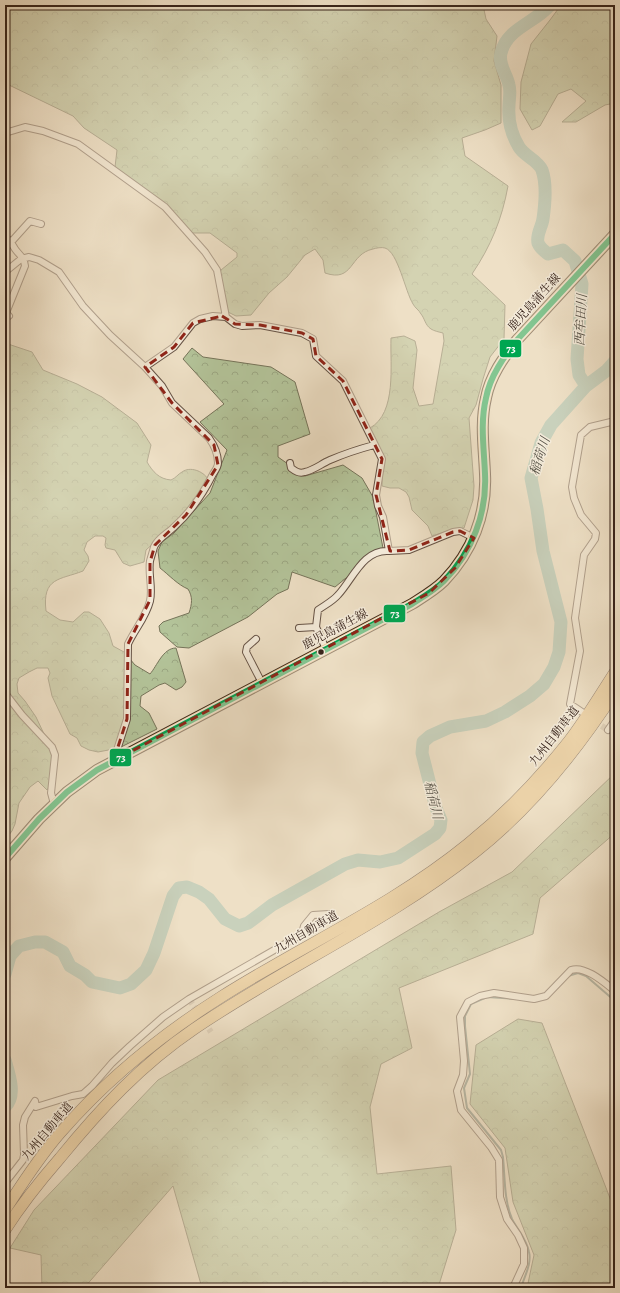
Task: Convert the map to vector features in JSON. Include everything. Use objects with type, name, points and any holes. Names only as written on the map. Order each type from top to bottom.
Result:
[{"type":"highway","name":"九州自動車道","points":[[5,1210],[34,1167],[60,1133],[117,1075],[151,1046],[222,996],[412,885],[443,864],[479,834],[538,778],[570,739],[594,706],[615,672]]},
{"type":"highway","name":"九州自動車道","points":[[5,1230],[45,1175],[99,1111],[126,1084],[158,1056],[193,1030],[269,982],[406,902],[476,852],[514,818],[546,784],[579,745],[615,692]]},
{"type":"main road","name":"鹿児島蒲生線","points":[[5,858],[54,804],[67,792],[117,759],[412,604],[429,594],[443,582],[468,549],[474,538],[481,517],[485,475],[482,435],[483,423],[486,397],[493,377],[506,354],[517,340],[574,278],[611,244],[615,234]]},
{"type":"street","points":[[5,133],[25,127],[43,131],[78,144],[165,207],[205,252],[217,270],[226,317]]},
{"type":"street","points":[[12,241],[30,221],[41,224]]},
{"type":"street","points":[[5,237],[12,241],[15,249],[24,258],[25,266],[6,313],[9,316]]},
{"type":"street","points":[[5,272],[21,259],[29,257],[39,260],[59,272],[83,306],[110,335],[145,367],[162,386],[172,403],[209,438],[214,445],[218,465],[206,487],[186,515],[160,538],[155,545],[150,562],[151,590],[149,605],[142,621],[128,644],[129,701],[127,719],[117,750],[117,759]]},
{"type":"street","points":[[145,367],[174,347],[193,323],[200,319],[213,316],[226,317],[235,324],[242,326],[260,325],[302,333],[313,339],[316,356],[343,381],[352,396],[374,445],[382,459],[376,495],[389,551]]},
{"type":"street","points":[[582,712],[570,704],[580,651],[575,618],[584,555],[595,539],[596,533],[581,515],[574,498],[572,487],[581,435],[590,427],[615,421]]},
{"type":"street","points":[[290,463],[291,468],[294,471],[304,473],[319,467],[329,460],[374,445]]},
{"type":"street","points":[[326,649],[316,627],[318,610],[338,595],[350,577],[372,554],[382,550],[409,550],[453,532],[460,531],[474,538]]},
{"type":"street","points":[[299,628],[316,627]]},
{"type":"street","points":[[256,639],[247,647],[246,652],[262,683]]},
{"type":"street","points":[[5,693],[22,715],[52,747],[55,755],[50,793],[54,804]]},
{"type":"street","points":[[608,730],[615,720]]},
{"type":"street","points":[[5,1182],[23,1160],[23,1125],[25,1117],[35,1101],[36,1107],[83,1094],[112,1063],[163,1017],[189,998],[248,966],[302,933]]},
{"type":"street","points":[[513,1288],[524,1264],[524,1248],[518,1235],[507,1219],[500,1197],[499,1160],[491,1147],[462,1110],[457,1091],[463,1075],[464,1061],[460,1017],[468,1002],[480,996],[494,993],[534,1000],[546,996],[571,970],[579,968],[587,971],[615,991]]},
{"type":"highlighted area","points":[[222,316],[235,324],[260,325],[302,333],[313,339],[316,356],[343,381],[382,459],[376,495],[390,551],[409,550],[453,532],[460,531],[474,538],[455,568],[429,593],[117,759],[117,750],[127,719],[128,644],[150,600],[150,562],[155,545],[186,515],[218,465],[214,445],[172,403],[145,367],[174,347],[193,323]]},
{"type":"green space","points":[[5,5],[483,5],[486,19],[497,36],[494,61],[501,85],[501,123],[462,138],[465,156],[508,186],[503,210],[495,232],[479,264],[472,274],[505,305],[504,339],[490,357],[476,405],[469,418],[474,486],[473,500],[464,528],[454,529],[432,536],[428,526],[412,510],[409,497],[406,492],[399,488],[382,486],[383,457],[370,428],[379,421],[385,411],[388,400],[391,374],[391,338],[404,336],[415,341],[417,350],[413,388],[419,406],[433,404],[444,341],[443,333],[429,327],[414,305],[394,257],[390,251],[385,248],[381,248],[365,252],[359,256],[347,271],[334,275],[325,273],[323,260],[315,249],[305,255],[287,277],[269,293],[251,315],[236,316],[228,312],[220,273],[221,270],[237,257],[237,253],[210,233],[193,233],[115,167],[117,150],[84,128],[73,116],[9,85],[5,87]]},
{"type":"green space","points":[[561,5],[615,5],[615,103],[605,105],[576,122],[562,122],[586,101],[571,89],[558,94],[540,126],[532,130],[520,109],[521,82],[531,44]]},
{"type":"green space","points":[[5,343],[32,352],[43,370],[77,384],[102,397],[137,423],[151,445],[147,462],[154,472],[160,477],[171,480],[185,470],[192,469],[200,472],[208,479],[189,509],[146,550],[144,562],[130,566],[123,563],[115,550],[106,548],[106,538],[103,536],[95,536],[87,542],[84,550],[89,561],[83,571],[60,579],[50,586],[45,600],[46,611],[60,620],[73,622],[84,612],[89,612],[100,619],[109,633],[113,646],[124,652],[135,665],[150,674],[167,651],[176,648],[186,682],[182,687],[176,690],[165,683],[141,696],[140,706],[149,713],[157,729],[119,748],[98,752],[81,746],[77,738],[70,734],[52,696],[48,678],[50,673],[48,668],[37,668],[19,678],[17,684],[18,693],[36,717],[53,753],[50,786],[47,790],[38,781],[30,787],[19,803],[15,824],[5,840]]},
{"type":"green space","points":[[192,348],[203,357],[271,367],[295,382],[310,434],[278,446],[278,457],[305,476],[343,465],[362,478],[373,497],[383,548],[335,587],[292,572],[288,589],[277,594],[248,617],[189,648],[177,647],[160,632],[159,626],[163,622],[189,613],[192,601],[188,589],[160,568],[158,551],[162,542],[174,533],[210,493],[227,450],[200,422],[224,404],[183,359]]},
{"type":"green space","points":[[615,773],[615,833],[540,898],[533,934],[399,988],[412,1048],[381,1064],[370,1107],[377,1174],[451,1166],[456,1230],[438,1288],[202,1288],[173,1186],[84,1288],[42,1288],[41,1255],[10,1248],[34,1210],[158,1080],[439,912],[512,872]]},
{"type":"green space","points":[[518,1019],[542,1023],[615,1211],[615,1288],[527,1288],[534,1255],[513,1202],[505,1148],[470,1104],[476,1045]]},
{"type":"waterway","name":"西牟田川","points":[[550,5],[537,17],[522,26],[509,37],[504,44],[500,57],[510,88],[509,116],[514,137],[521,150],[540,167],[544,176],[544,207],[538,243],[548,254],[563,250],[575,261],[582,284],[577,359],[579,375],[586,386]]},
{"type":"waterway","name":"稲荷川","points":[[5,974],[10,956],[19,946],[35,942],[45,942],[63,952],[70,966],[85,975],[92,982],[120,988],[131,984],[146,970],[154,953],[173,896],[179,888],[187,887],[199,892],[209,899],[225,919],[239,926],[248,923],[272,905],[345,864],[358,860],[380,862],[398,858],[435,834],[440,828],[441,820],[436,808],[422,753],[423,742],[430,736],[450,727],[486,721],[505,712],[530,696],[544,684],[554,667],[559,652],[561,622],[543,551],[531,478],[541,443],[551,425],[586,386],[606,371],[615,361]]},
{"type":"waterway","points":[[568,976],[578,973],[586,976],[615,1001]]},
{"type":"waterway","points":[[516,999],[487,997],[471,1004],[465,1016],[470,1074],[464,1088],[467,1108],[501,1150],[503,1157],[505,1189],[509,1212],[526,1243],[530,1257],[529,1266],[521,1288]]},
{"type":"waterway","name":"稲荷川","points":[[5,1060],[11,1085],[11,1097],[5,1107]]},
{"type":"tunnel","points":[[594,721],[608,730]]},
{"type":"tunnel","points":[[189,999],[211,1032]]},
{"type":"transit line","name":"73","points":[[5,858],[39,819],[67,792],[97,770],[412,604],[444,581],[454,570],[470,545],[480,518],[485,489],[483,417],[488,390],[494,374],[517,340],[615,234]]}]
